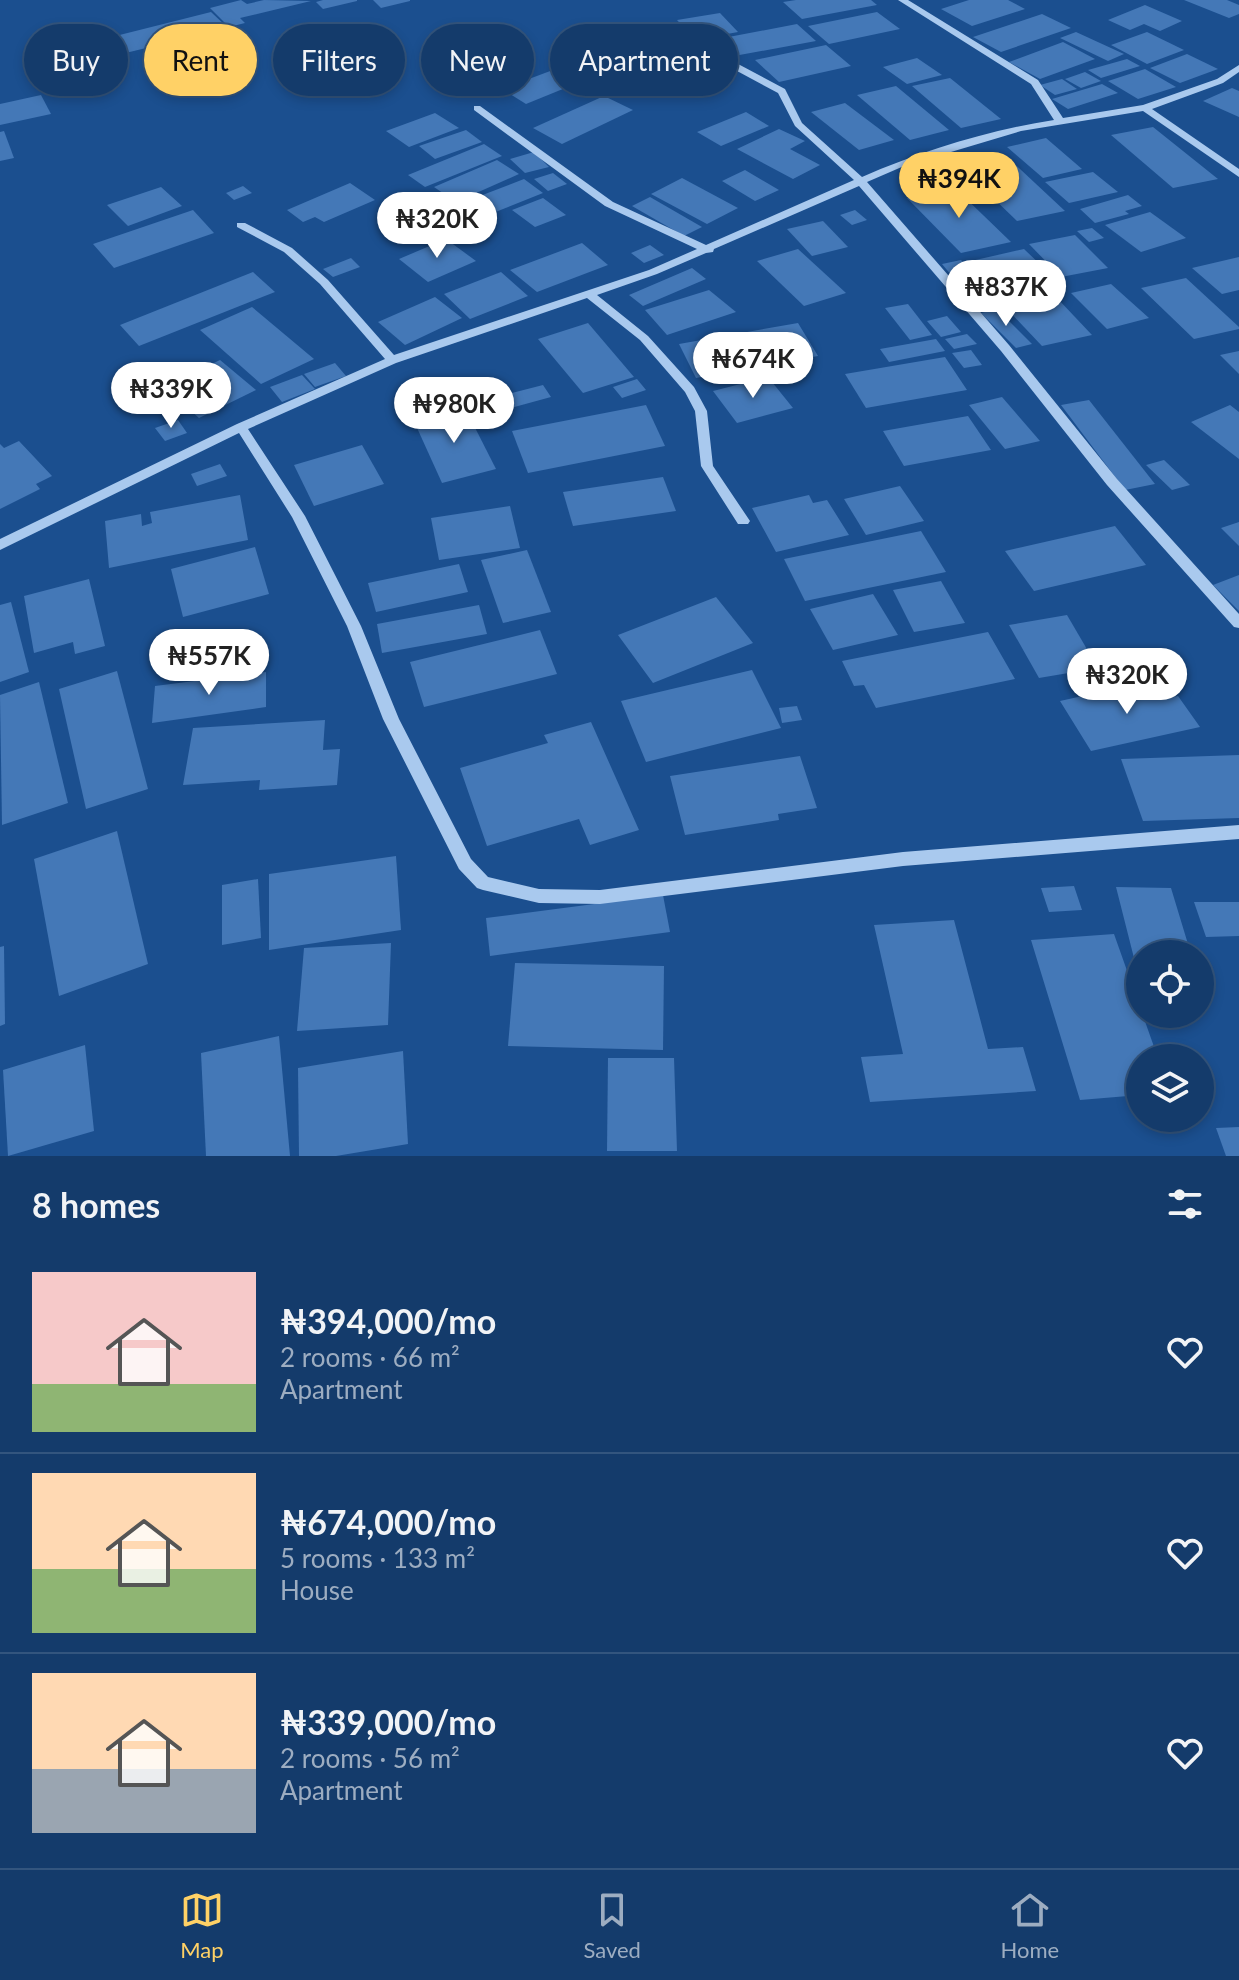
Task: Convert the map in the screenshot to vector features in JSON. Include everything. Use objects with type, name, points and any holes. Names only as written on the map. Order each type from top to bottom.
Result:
[{"type":"street","points":[[902,0],[1035,82],[1060,122]]},
{"type":"street","points":[[738,68],[782,91],[798,124],[861,181],[988,328],[1112,482],[1239,623]]},
{"type":"street","points":[[0,545],[241,427],[392,360],[590,295],[709,250],[861,181],[942,150],[1020,128],[1145,108],[1220,81],[1239,68]]},
{"type":"street","points":[[477,108],[609,204],[709,250]]},
{"type":"street","points":[[1145,108],[1239,174]]},
{"type":"street","points":[[241,225],[288,250],[324,282],[392,360]]},
{"type":"street","points":[[590,295],[644,338],[690,390],[701,411],[707,466],[743,521]]},
{"type":"street","points":[[241,427],[298,516],[354,626],[391,719],[465,864],[483,883],[539,896],[600,897],[858,864],[1239,832]]},
{"type":"building","points":[[241,0],[247,4],[264,0],[311,1],[240,18],[245,23],[241,24],[226,24],[210,8]]},
{"type":"building","points":[[373,0],[410,0],[410,1],[381,8]]},
{"type":"building","points":[[871,0],[877,5],[802,19],[783,2]]},
{"type":"building","points":[[969,0],[1008,0],[1025,9],[972,26],[941,9]]},
{"type":"building","points":[[1184,0],[1227,0],[1239,5],[1239,14],[1229,18]]},
{"type":"building","points":[[357,1],[323,9],[316,2]]},
{"type":"building","points":[[1145,5],[1182,21],[1160,31],[1144,24],[1130,30],[1108,20]]},
{"type":"building","points":[[211,12],[224,24],[163,24]]},
{"type":"building","points":[[877,12],[900,29],[829,44],[808,26]]},
{"type":"building","points":[[720,13],[730,24],[681,24],[677,20]]},
{"type":"building","points":[[1042,14],[1071,28],[1001,52],[973,37]]},
{"type":"building","points":[[797,24],[816,41],[738,55],[738,35]]},
{"type":"building","points":[[144,29],[144,49],[128,52],[128,33]]},
{"type":"building","points":[[1076,32],[1124,54],[1108,61],[1060,38]]},
{"type":"building","points":[[1147,32],[1184,50],[1147,64],[1111,45]]},
{"type":"building","points":[[1063,42],[1095,59],[1040,79],[1009,62]]},
{"type":"building","points":[[826,45],[851,66],[779,82],[755,60]]},
{"type":"building","points":[[1187,54],[1218,69],[1180,83],[1150,68]]},
{"type":"building","points":[[917,58],[942,75],[907,84],[883,67]]},
{"type":"building","points":[[1127,59],[1140,66],[1101,78],[1088,70]]},
{"type":"building","points":[[1145,69],[1176,87],[1138,99],[1108,81]]},
{"type":"building","points":[[550,71],[550,94],[526,104],[513,96],[534,96],[534,77]]},
{"type":"building","points":[[1085,72],[1101,81],[1081,88],[1065,79]]},
{"type":"building","points":[[950,78],[1001,119],[961,128],[912,86]]},
{"type":"building","points":[[1062,79],[1077,89],[1055,95],[1040,85]]},
{"type":"building","points":[[1102,84],[1118,93],[1068,109],[1052,99]]},
{"type":"building","points":[[896,86],[949,130],[910,140],[857,95]]},
{"type":"building","points":[[1232,88],[1239,91],[1239,117],[1203,101]]},
{"type":"building","points":[[42,96],[51,114],[0,125],[0,104]]},
{"type":"building","points":[[604,96],[633,110],[562,144],[533,128]]},
{"type":"building","points":[[845,103],[894,140],[859,150],[811,112]]},
{"type":"building","points":[[746,112],[769,126],[721,146],[697,132]]},
{"type":"building","points":[[435,113],[459,128],[409,147],[386,131]]},
{"type":"building","points":[[1153,127],[1218,179],[1173,188],[1111,135]]},
{"type":"building","points":[[779,129],[805,141],[790,149],[820,165],[793,179],[737,149]]},
{"type":"building","points":[[466,130],[482,142],[435,159],[419,146]]},
{"type":"building","points":[[4,131],[14,158],[0,161],[0,132]]},
{"type":"building","points":[[1046,138],[1082,169],[1043,178],[1007,147]]},
{"type":"building","points":[[484,144],[502,156],[425,187],[408,175]]},
{"type":"building","points":[[534,152],[549,167],[525,173],[510,159]]},
{"type":"building","points":[[1006,156],[1065,211],[1017,221],[959,165]]},
{"type":"building","points":[[497,160],[519,174],[456,202],[434,187]]},
{"type":"building","points":[[745,170],[779,190],[755,201],[722,181]]},
{"type":"building","points":[[1093,172],[1118,192],[1069,203],[1045,182]]},
{"type":"building","points":[[553,173],[567,184],[548,191],[534,179]]},
{"type":"building","points":[[682,178],[738,208],[707,224],[651,194]]},
{"type":"building","points":[[524,179],[543,193],[478,219],[459,204]]},
{"type":"building","points":[[350,183],[375,200],[324,222],[315,217],[303,222],[287,210]]},
{"type":"building","points":[[243,186],[252,193],[234,200],[226,193]]},
{"type":"building","points":[[161,187],[182,206],[128,226],[107,205]]},
{"type":"building","points":[[955,188],[1011,242],[961,253],[907,198]]},
{"type":"building","points":[[1128,195],[1142,206],[1125,211],[1129,214],[1095,223],[1080,209]]},
{"type":"building","points":[[650,197],[702,227],[684,236],[632,206]]},
{"type":"building","points":[[543,198],[566,215],[535,227],[512,210]]},
{"type":"building","points":[[446,202],[463,213],[457,216],[471,225],[448,235],[425,219],[439,213],[431,208]]},
{"type":"building","points":[[193,210],[214,233],[114,268],[93,244]]},
{"type":"building","points":[[855,210],[867,220],[852,225],[840,215]]},
{"type":"building","points":[[1150,212],[1186,238],[1141,252],[1105,225]]},
{"type":"building","points":[[823,221],[848,247],[812,256],[787,229]]},
{"type":"building","points":[[1092,228],[1104,238],[1089,242],[1077,231]]},
{"type":"building","points":[[1075,235],[1108,268],[1061,277],[1029,244]]},
{"type":"building","points":[[446,239],[476,261],[428,282],[399,259]]},
{"type":"building","points":[[582,243],[608,265],[537,292],[510,270]]},
{"type":"building","points":[[650,245],[664,255],[644,263],[631,253]]},
{"type":"building","points":[[798,249],[846,293],[804,306],[757,261]]},
{"type":"building","points":[[1024,249],[1047,271],[994,284],[971,261]]},
{"type":"building","points":[[1239,257],[1239,290],[1222,294],[1192,268]]},
{"type":"building","points":[[351,258],[360,267],[333,277],[323,269]]},
{"type":"building","points":[[961,260],[986,289],[966,293],[942,264]]},
{"type":"building","points":[[692,268],[706,279],[643,306],[629,295]]},
{"type":"building","points":[[253,272],[275,292],[139,346],[120,325]]},
{"type":"building","points":[[501,272],[528,296],[470,319],[444,294]]},
{"type":"building","points":[[1186,278],[1239,329],[1194,339],[1141,288]]},
{"type":"building","points":[[1111,284],[1149,318],[1107,329],[1071,293]]},
{"type":"building","points":[[709,290],[736,312],[667,335],[645,310]]},
{"type":"building","points":[[435,297],[462,318],[405,345],[378,322]]},
{"type":"building","points":[[1057,298],[1092,335],[1042,346],[1007,309]]},
{"type":"building","points":[[908,304],[932,335],[910,340],[885,308]]},
{"type":"building","points":[[252,307],[314,359],[261,384],[200,330]]},
{"type":"building","points":[[997,309],[1032,344],[1016,348],[981,313]]},
{"type":"building","points":[[947,316],[961,332],[941,337],[927,321]]},
{"type":"building","points":[[588,323],[634,377],[583,393],[538,339]]},
{"type":"building","points":[[798,323],[818,356],[696,378],[679,344]]},
{"type":"building","points":[[967,334],[977,344],[954,349],[945,339]]},
{"type":"building","points":[[936,339],[945,351],[889,362],[880,349]]},
{"type":"building","points":[[971,350],[982,365],[964,368],[952,353]]},
{"type":"building","points":[[1239,351],[1239,374],[1220,355]]},
{"type":"building","points":[[945,357],[967,390],[866,408],[845,374]]},
{"type":"building","points":[[220,360],[256,390],[199,418],[164,387]]},
{"type":"building","points":[[335,363],[346,376],[315,387],[304,374]]},
{"type":"building","points":[[302,375],[315,389],[282,402],[270,387]]},
{"type":"building","points":[[768,377],[793,408],[737,423],[713,391]]},
{"type":"building","points":[[637,379],[646,390],[622,398],[613,387]]},
{"type":"building","points":[[543,385],[551,397],[496,412],[488,399]]},
{"type":"building","points":[[1002,397],[1040,441],[1005,449],[969,405]]},
{"type":"building","points":[[1089,400],[1155,484],[1125,490],[1061,405]]},
{"type":"building","points":[[646,405],[665,446],[528,473],[512,431]]},
{"type":"building","points":[[1230,405],[1239,412],[1239,459],[1191,422]]},
{"type":"building","points":[[464,406],[496,469],[442,483],[413,419]]},
{"type":"building","points":[[968,416],[991,450],[904,466],[883,431]]},
{"type":"building","points":[[178,420],[187,433],[165,441],[155,428]]},
{"type":"building","points":[[19,441],[52,476],[36,484],[40,489],[0,509],[0,444],[4,448]]},
{"type":"building","points":[[362,445],[384,484],[314,506],[294,465]]},
{"type":"building","points":[[1164,460],[1190,485],[1172,490],[1146,465]]},
{"type":"building","points":[[220,464],[227,476],[197,486],[191,474]]},
{"type":"building","points":[[663,477],[676,511],[573,526],[563,492]]},
{"type":"building","points":[[900,486],[924,521],[866,535],[844,499]]},
{"type":"building","points":[[240,495],[248,540],[109,568],[105,521],[141,514],[142,526],[152,523],[150,512]]},
{"type":"building","points":[[809,495],[813,503],[827,500],[849,535],[776,552],[752,508]]},
{"type":"building","points":[[510,506],[520,548],[439,560],[431,518]]},
{"type":"building","points":[[1239,522],[1239,546],[1221,528]]},
{"type":"building","points":[[1115,526],[1146,565],[1034,591],[1005,551]]},
{"type":"building","points":[[921,531],[946,572],[805,601],[784,559]]},
{"type":"building","points":[[255,547],[269,594],[183,617],[171,569]]},
{"type":"building","points":[[527,550],[551,612],[503,623],[481,560]]},
{"type":"building","points":[[459,564],[468,592],[376,612],[368,583]]},
{"type":"building","points":[[1239,575],[1239,611],[1213,585]]},
{"type":"building","points":[[89,579],[105,646],[75,654],[73,642],[34,653],[24,596]]},
{"type":"building","points":[[941,581],[965,623],[914,632],[893,590]]},
{"type":"building","points":[[873,594],[898,635],[833,650],[810,609]]},
{"type":"building","points":[[716,597],[753,643],[653,683],[618,635]]},
{"type":"building","points":[[11,602],[29,672],[0,682],[0,605]]},
{"type":"building","points":[[479,605],[487,634],[382,653],[377,624]]},
{"type":"building","points":[[1067,615],[1098,668],[1039,678],[1009,625]]},
{"type":"building","points":[[540,630],[557,674],[424,707],[410,662]]},
{"type":"building","points":[[988,632],[1015,679],[876,708],[864,685],[854,686],[842,661]]},
{"type":"building","points":[[752,670],[781,728],[646,762],[621,701]]},
{"type":"building","points":[[117,671],[148,789],[86,809],[59,689]]},
{"type":"building","points":[[266,672],[266,707],[152,723],[155,686]]},
{"type":"building","points":[[1150,681],[1162,699],[1178,696],[1200,727],[1091,751],[1060,701]]},
{"type":"building","points":[[39,682],[68,803],[2,825],[0,695]]},
{"type":"building","points":[[797,706],[802,720],[782,723],[779,708]]},
{"type":"building","points":[[325,720],[323,750],[340,749],[337,785],[259,790],[260,780],[183,785],[193,728]]},
{"type":"building","points":[[591,722],[639,830],[590,845],[579,819],[487,846],[460,768],[548,743],[544,735]]},
{"type":"building","points":[[1239,755],[1239,818],[1143,821],[1121,759]]},
{"type":"building","points":[[800,756],[817,808],[778,814],[779,820],[685,835],[670,776]]},
{"type":"building","points":[[117,831],[148,964],[59,996],[34,859]]},
{"type":"building","points":[[396,856],[401,930],[269,950],[269,874]]},
{"type":"building","points":[[258,879],[261,938],[222,945],[222,885]]},
{"type":"building","points":[[1074,886],[1082,910],[1049,912],[1041,888]]},
{"type":"building","points":[[1116,887],[1171,888],[1187,940],[1129,940]]},
{"type":"building","points":[[663,895],[670,932],[490,956],[486,918]]},
{"type":"building","points":[[1194,902],[1239,902],[1239,936],[1206,937]]},
{"type":"building","points":[[954,920],[988,1049],[1023,1047],[1036,1091],[870,1102],[861,1057],[903,1054],[874,925]]},
{"type":"building","points":[[1114,934],[1126,968],[1126,1028],[1147,1028],[1153,1044],[1126,1044],[1126,1096],[1080,1100],[1031,940]]},
{"type":"building","points":[[391,943],[388,1025],[297,1031],[304,948]]},
{"type":"building","points":[[4,946],[5,1024],[0,1026],[0,947]]},
{"type":"building","points":[[515,963],[664,966],[663,1050],[508,1046]]},
{"type":"building","points":[[279,1036],[290,1156],[206,1156],[201,1053]]},
{"type":"building","points":[[85,1045],[94,1131],[8,1156],[3,1070]]},
{"type":"building","points":[[403,1051],[408,1144],[336,1156],[299,1156],[298,1068]]},
{"type":"building","points":[[608,1058],[674,1058],[677,1151],[607,1151]]},
{"type":"building","points":[[1239,1127],[1239,1156],[1226,1156],[1216,1128]]}]
